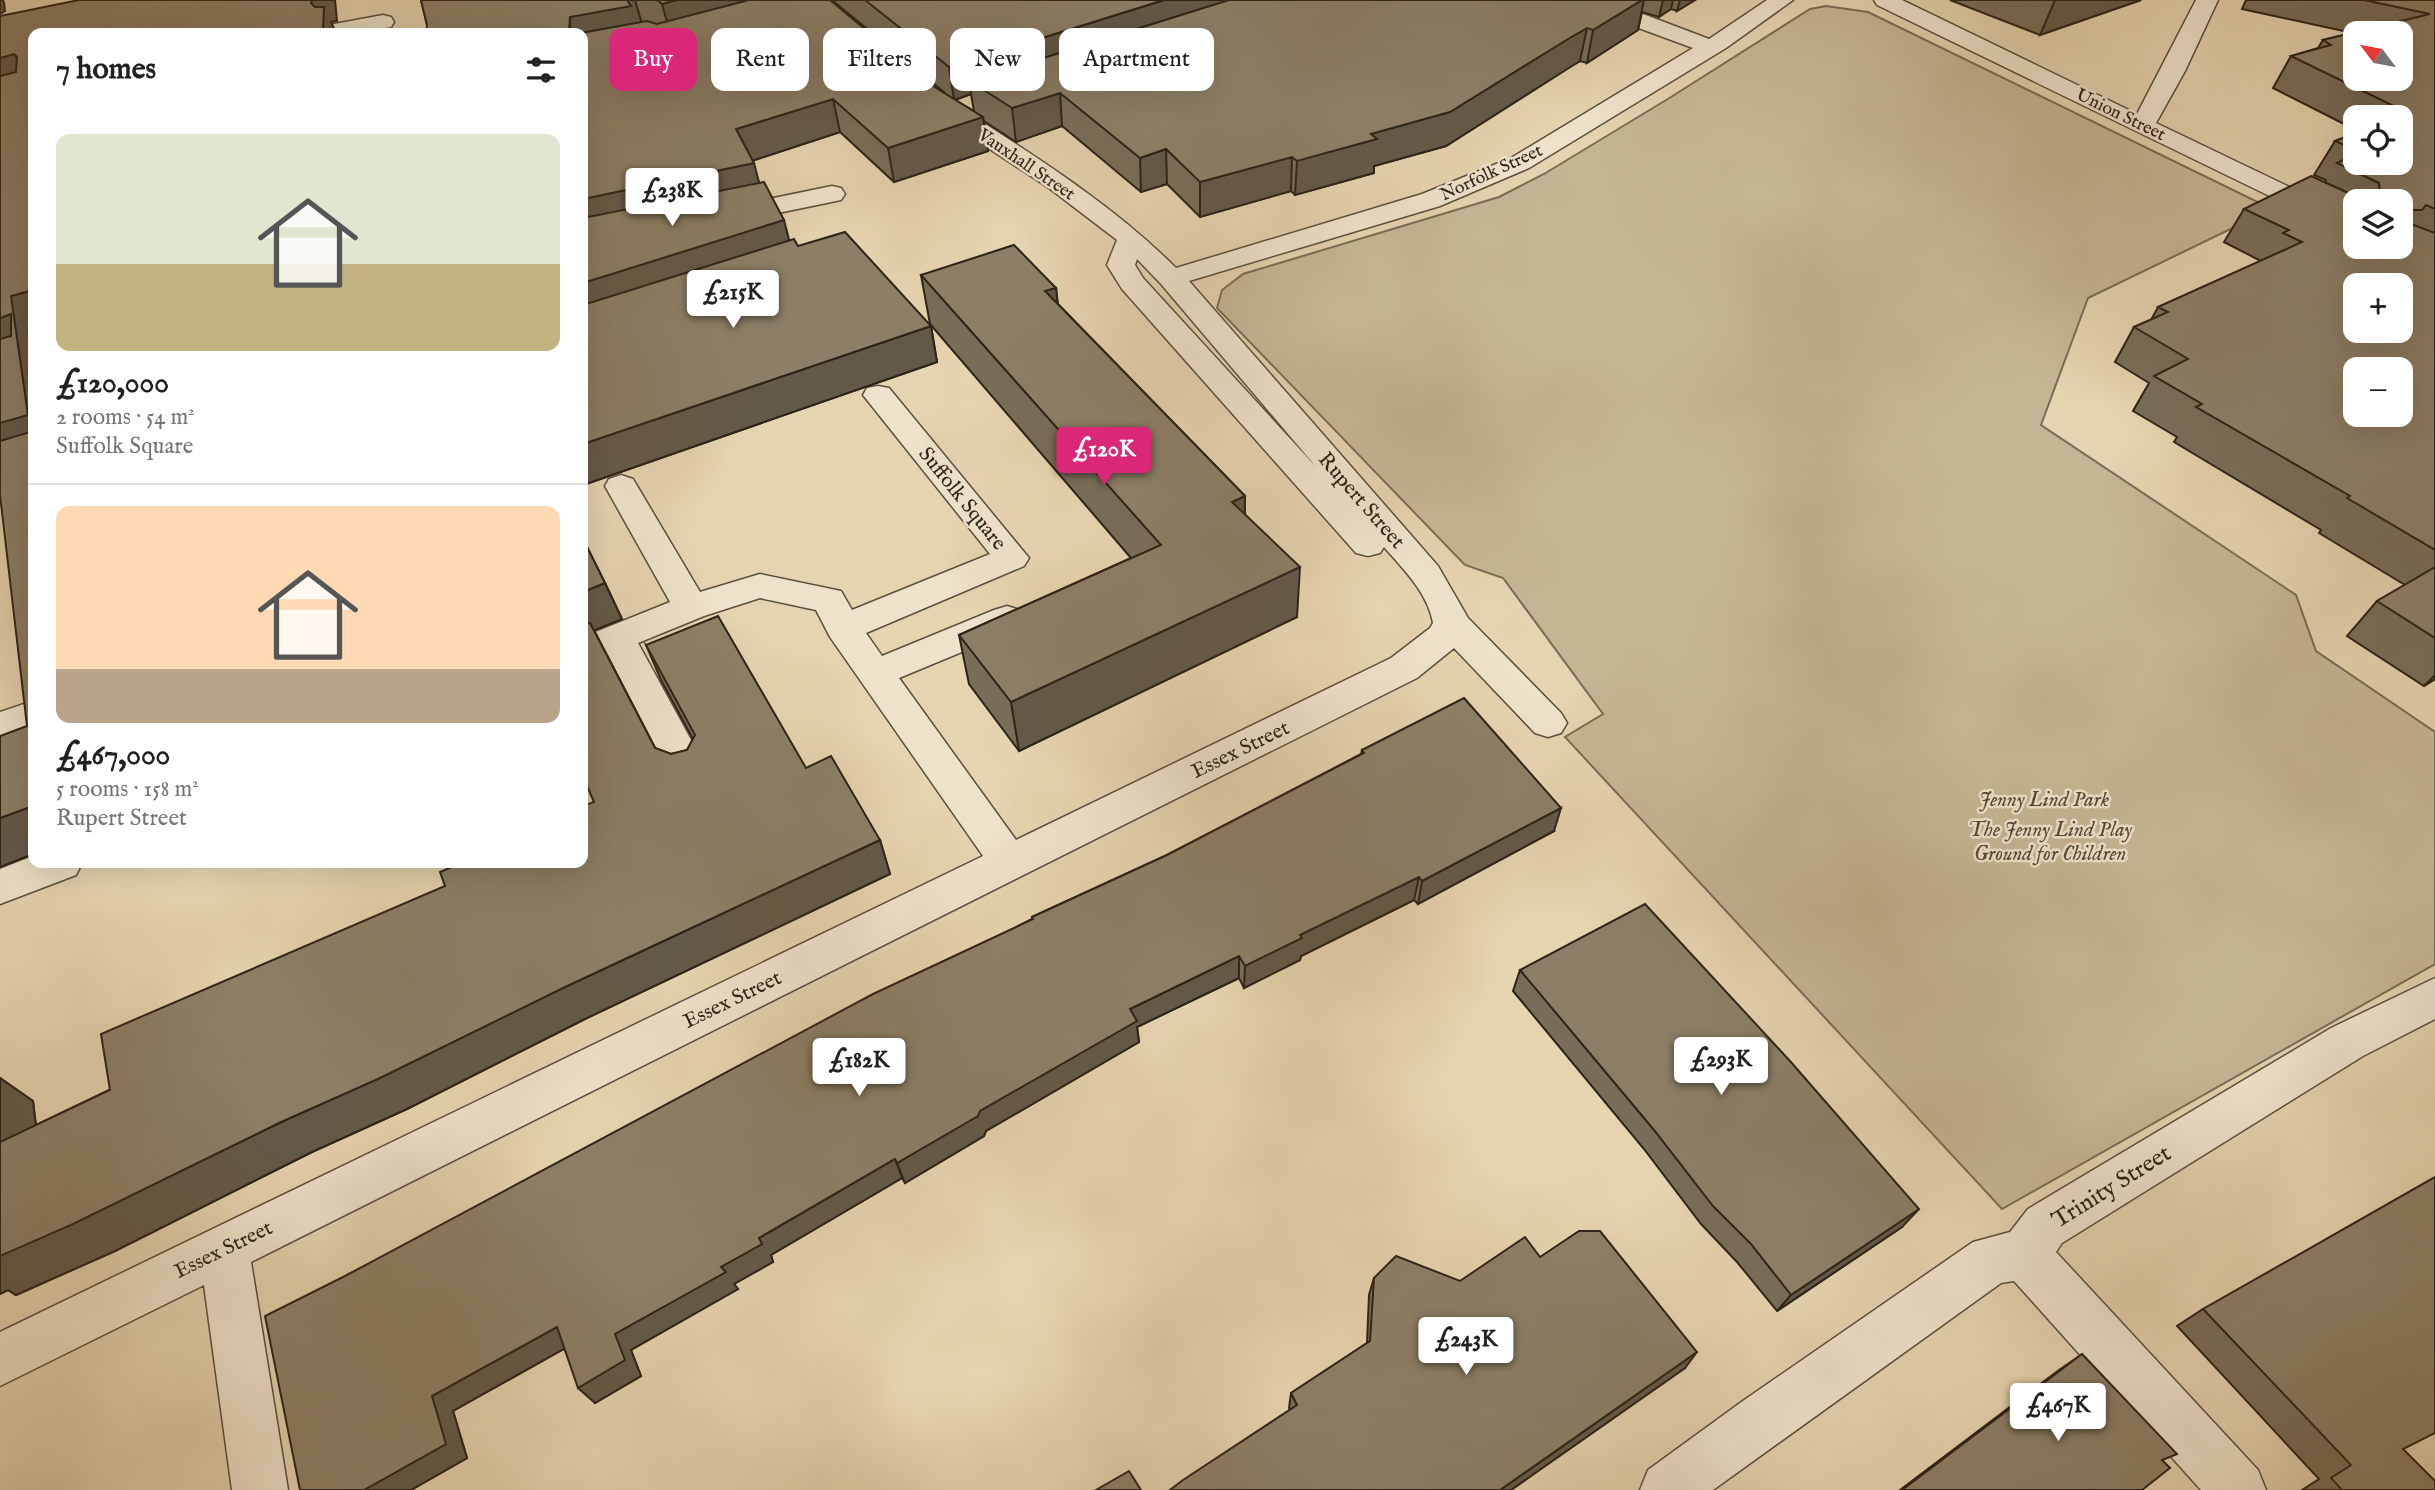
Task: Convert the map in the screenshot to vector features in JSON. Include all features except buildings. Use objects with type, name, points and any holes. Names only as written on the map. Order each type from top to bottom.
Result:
[{"type":"street","points":[[1572,0],[1614,11],[1711,47]]},
{"type":"street","name":"Norfolk Street","points":[[1171,278],[1430,200],[1520,163],[1711,47],[1782,0]]},
{"type":"street","name":"Union Street","points":[[1885,0],[2343,224]]},
{"type":"street","points":[[2143,124],[2173,71],[2207,0]]},
{"type":"street","points":[[345,28],[383,18]]},
{"type":"street","name":"Vauxhall Street","points":[[928,94],[949,112],[1058,183],[1132,238],[1171,278]]},
{"type":"street","points":[[949,112],[975,104]]},
{"type":"street","points":[[701,221],[832,194]]},
{"type":"street","points":[[1132,238],[1121,265],[1132,283],[1390,569],[1426,574]]},
{"type":"street","name":"Rupert Street","points":[[1171,278],[1426,574],[1449,613],[1451,623],[1548,723]]},
{"type":"street","name":"Suffolk Square","points":[[843,628],[1012,558],[878,395]]},
{"type":"street","points":[[621,486],[691,607]]},
{"type":"street","points":[[588,649],[691,607],[760,586],[829,600],[843,628],[1010,863]]},
{"type":"street","points":[[876,673],[1041,605]]},
{"type":"street","name":"Essex Street","points":[[0,1360],[1404,668],[1443,636],[1451,623]]},
{"type":"street","points":[[617,637],[688,771]]},
{"type":"street","points":[[0,727],[28,717]]},
{"type":"street","points":[[0,887],[48,868]]},
{"type":"street","name":"Trinity Street","points":[[2024,1254],[2045,1226],[2347,1042],[2435,997]]},
{"type":"street","points":[[224,1248],[260,1490]]},
{"type":"street","points":[[1668,1490],[1759,1422],[1991,1260],[2024,1254],[2238,1490]]},
{"type":"green space","name":"Jenny Lind Park","points":[[1826,6],[1868,12],[2272,209],[2088,298],[2041,425],[2296,595],[2316,651],[2435,732],[2435,964],[2002,1209],[1565,737],[1603,714],[1503,578],[1465,565],[1217,308],[1222,290],[1243,274],[1499,197],[1544,174],[1810,9]]},
{"type":"park label","name":"The Jenny Lind Play Ground for Children","points":[[2050,841]]}]
